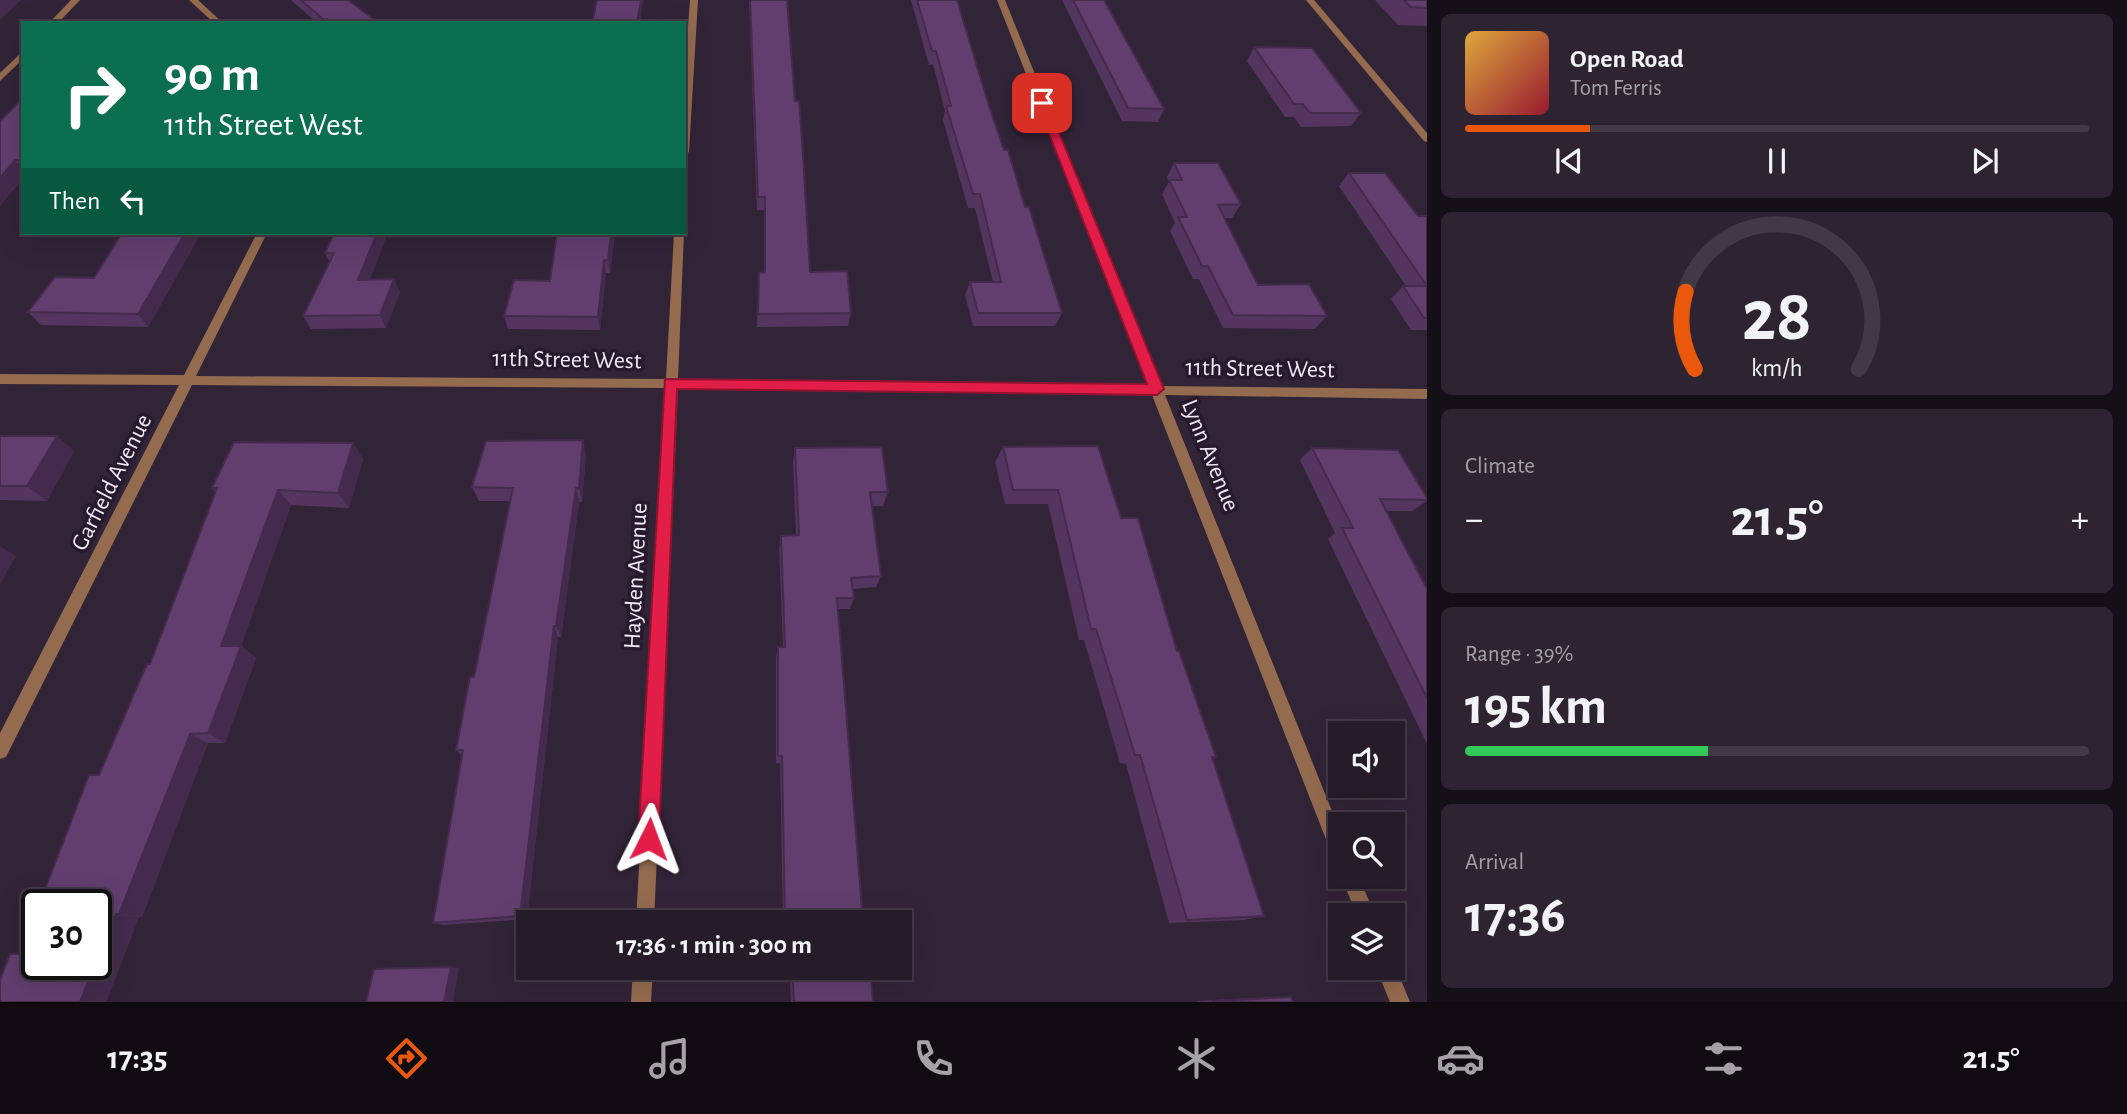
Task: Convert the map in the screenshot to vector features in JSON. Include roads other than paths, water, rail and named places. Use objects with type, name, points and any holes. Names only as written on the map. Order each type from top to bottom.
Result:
[{"type":"street","points":[[56,21],[76,0]]},
{"type":"street","points":[[193,0],[217,21]]},
{"type":"street","points":[[686,122],[694,0]]},
{"type":"street","name":"Lynn Avenue","points":[[1001,0],[1328,822]]},
{"type":"street","points":[[1310,0],[1427,139]]},
{"type":"street","points":[[0,78],[21,56]]},
{"type":"street","name":"Garfield Avenue","points":[[0,751],[261,235]]},
{"type":"street","name":"Hayden Avenue","points":[[646,910],[679,235]]},
{"type":"street","name":"11th Street West","points":[[0,379],[189,378],[670,383],[1427,394]]},
{"type":"street","points":[[641,1002],[642,980]]},
{"type":"street","points":[[1391,980],[1400,1002]]}]
